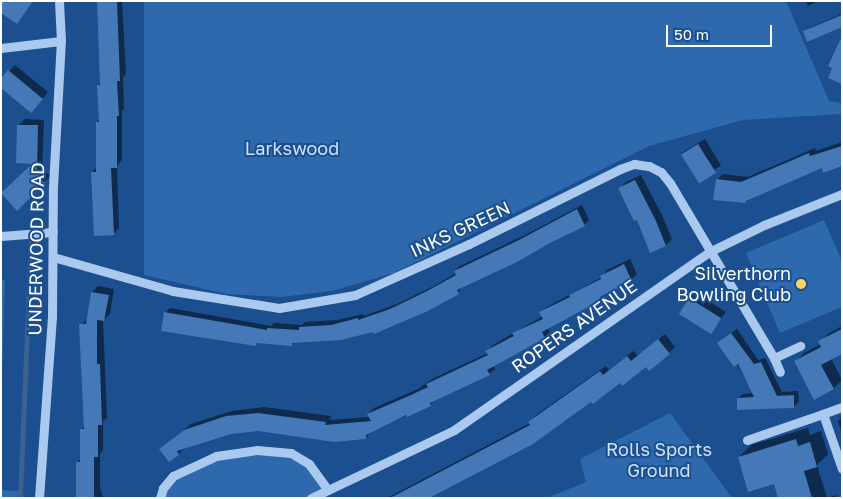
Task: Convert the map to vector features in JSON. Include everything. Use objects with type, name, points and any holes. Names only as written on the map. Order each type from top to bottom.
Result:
[{"type":"street","name":"UNDERWOOD ROAD","points":[[39,498],[52,317],[53,232],[61,41],[59,1]]},
{"type":"street","points":[[1,48],[61,41]]},
{"type":"street","name":"INKS GREEN","points":[[53,257],[173,291],[279,308],[355,295],[469,244],[620,169],[634,164],[649,166],[661,172],[711,251],[774,358],[780,372]]},
{"type":"street","name":"ROPERS AVENUE","points":[[311,498],[454,430],[711,251],[764,225],[842,194]]},
{"type":"street","points":[[1,236],[53,232]]},
{"type":"street","points":[[774,358],[800,346]]},
{"type":"street","points":[[748,440],[842,407]]},
{"type":"street","points":[[824,414],[842,469]]},
{"type":"street","points":[[160,498],[162,488],[173,476],[216,456],[257,450],[292,453],[309,464],[328,490]]},
{"type":"green space","name":"Larkswood","points":[[144,1],[786,1],[829,101],[842,103],[842,114],[743,120],[649,146],[394,273],[332,291],[281,297],[227,294],[144,275]]},
{"type":"green space","name":"Silverthorn Bowling Club","points":[[824,220],[842,261],[842,307],[780,333],[746,253]]},
{"type":"green space","points":[[1,280],[5,280],[1,405]]},
{"type":"green space","name":"Rolls Sports Ground","points":[[670,413],[732,498],[547,498],[586,482],[580,459]]},
{"type":"green space","points":[[291,453],[309,464],[328,490],[311,498],[160,498],[173,476],[216,456]]},
{"type":"green space","points":[[1,490],[20,491],[20,498],[1,498]]},
{"type":"building","points":[[1,1],[33,1],[17,24],[1,13]]},
{"type":"building","points":[[97,1],[117,1],[120,81],[117,81],[119,116],[117,116],[117,168],[111,168],[114,235],[94,236],[91,172],[96,172],[96,122],[99,122],[97,85],[100,85]]},
{"type":"building","points":[[842,15],[842,27],[807,42],[803,31]]},
{"type":"building","points":[[842,36],[842,84],[828,78],[832,68],[828,66]]},
{"type":"building","points":[[8,70],[43,99],[31,113],[1,88],[1,78]]},
{"type":"building","points":[[17,125],[38,125],[37,174],[45,183],[17,211],[1,193],[32,164],[16,163]]},
{"type":"building","points":[[698,144],[716,173],[699,183],[681,155]]},
{"type":"building","points":[[842,146],[842,166],[823,173],[822,168],[746,201],[746,203],[713,200],[716,179],[741,182],[809,153],[810,156]]},
{"type":"building","points":[[635,180],[656,221],[666,246],[650,253],[637,220],[634,221],[618,188]]},
{"type":"building","points":[[577,209],[585,226],[517,262],[457,290],[459,294],[428,311],[374,334],[373,332],[341,340],[292,343],[292,346],[257,343],[256,346],[161,331],[164,312],[267,330],[267,328],[299,330],[299,327],[331,325],[358,318],[358,320],[390,309],[427,291],[456,275],[454,271],[519,240]]},
{"type":"building","points":[[624,264],[632,281],[600,297],[601,300],[542,332],[545,338],[487,370],[490,375],[430,403],[431,406],[407,417],[406,415],[366,435],[366,439],[334,442],[258,431],[231,434],[177,451],[179,455],[169,462],[159,449],[184,430],[226,416],[258,413],[326,422],[325,425],[371,421],[367,414],[428,387],[426,384],[488,355],[485,351],[514,336],[512,333],[543,319],[539,312],[570,297],[569,295],[601,279],[600,276]]},
{"type":"building","points":[[91,292],[109,295],[104,321],[97,320],[97,364],[100,364],[102,425],[98,425],[98,457],[94,457],[94,498],[76,498],[76,462],[80,462],[80,429],[84,429],[79,324],[86,324]]},
{"type":"building","points":[[689,298],[721,318],[711,334],[679,314]]},
{"type":"building","points":[[842,329],[842,354],[821,365],[834,389],[814,400],[794,361],[821,347],[818,341]]},
{"type":"building","points":[[731,333],[754,364],[761,362],[777,396],[794,395],[794,408],[737,410],[737,398],[754,397],[738,364],[734,367],[717,343]]},
{"type":"building","points":[[658,339],[670,354],[649,371],[646,367],[622,386],[620,383],[593,404],[591,402],[533,444],[429,498],[390,498],[530,425],[528,422],[600,371],[603,375],[627,356],[631,361]]},
{"type":"building","points":[[796,439],[798,446],[810,442],[817,467],[804,471],[812,498],[778,498],[774,484],[748,492],[738,457]]},
{"type":"waterway","points":[[20,498],[31,234]]},
{"type":"place","name":"Silverthorn Bowling Club","points":[[801,284]]}]
